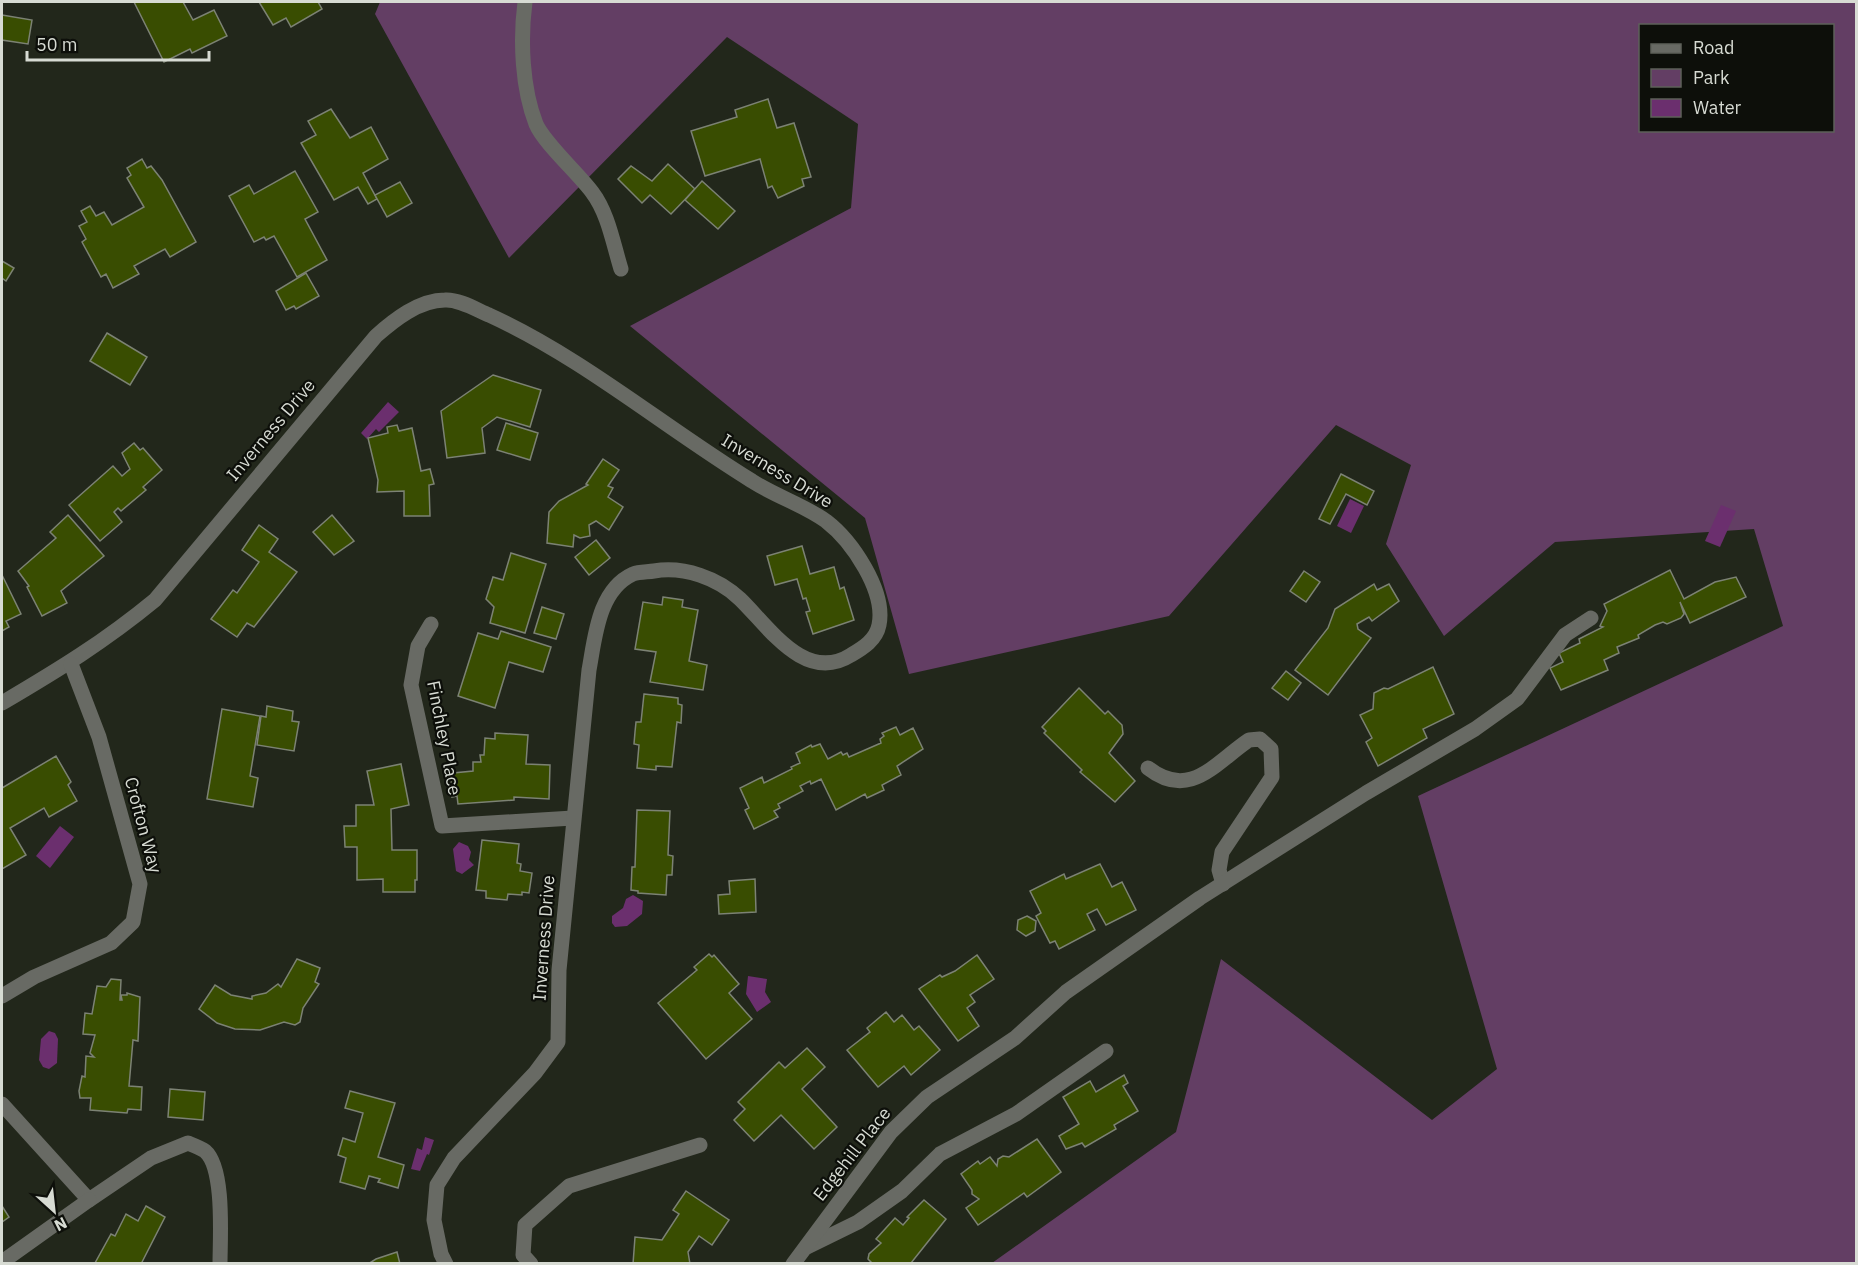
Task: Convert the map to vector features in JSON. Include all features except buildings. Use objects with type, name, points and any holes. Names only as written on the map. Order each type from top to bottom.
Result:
[{"type":"street","points":[[525,2],[521,29],[529,99],[537,126],[593,193],[605,217],[621,269]]},
{"type":"street","name":"Inverness Drive","points":[[2,703],[71,664],[155,600],[376,336],[394,320],[423,305],[446,299],[516,328],[579,366],[753,482],[826,521],[854,552],[868,573],[878,598],[879,626],[869,644],[844,659],[818,663],[797,655],[768,631],[739,598],[701,575],[672,568],[633,574],[610,592],[598,624],[589,670],[559,970],[558,1042],[535,1073],[454,1158],[437,1185],[434,1220],[441,1254],[446,1263]]},
{"type":"street","name":"Edgehill Place","points":[[793,1263],[891,1132],[927,1097],[1015,1038],[1066,992],[1223,884],[1366,793],[1475,729],[1517,699],[1565,635],[1591,618]]},
{"type":"street","name":"Finchley Place","points":[[431,624],[418,646],[411,685],[442,826],[573,818]]},
{"type":"street","name":"Crofton Way","points":[[2,996],[34,977],[111,943],[133,922],[140,884],[99,737],[71,664]]},
{"type":"street","points":[[1148,768],[1157,775],[1174,780],[1194,780],[1249,740],[1260,739],[1270,749],[1272,777],[1222,852],[1219,870],[1223,884]]},
{"type":"street","points":[[805,1248],[858,1222],[902,1191],[940,1154],[1016,1114],[1106,1051]]},
{"type":"street","points":[[2,1104],[85,1195]]},
{"type":"street","points":[[2,1262],[85,1195],[151,1158],[188,1143],[206,1152],[216,1172],[220,1263]]},
{"type":"street","points":[[531,1263],[523,1255],[525,1225],[569,1186],[700,1145]]},
{"type":"green space","points":[[380,2],[1856,2],[1856,1263],[992,1263],[1176,1132],[1221,959],[1432,1120],[1497,1069],[1418,796],[1783,626],[1754,529],[1555,542],[1444,636],[1386,544],[1411,465],[1336,425],[1169,616],[909,674],[865,518],[630,326],[851,208],[858,124],[727,37],[509,258],[375,14]]},
{"type":"water","points":[[388,402],[399,412],[379,432],[376,429],[367,439],[361,433]]},
{"type":"water","points":[[1350,499],[1364,506],[1351,533],[1337,526]]},
{"type":"water","points":[[1721,505],[1736,511],[1720,547],[1705,541]]},
{"type":"water","points":[[60,826],[74,837],[50,868],[36,856]]},
{"type":"water","points":[[459,842],[468,846],[471,852],[469,860],[474,865],[462,874],[456,871],[453,849]]},
{"type":"water","points":[[633,895],[643,901],[642,914],[627,926],[615,927],[612,923],[612,916],[623,908],[626,899]]},
{"type":"water","points":[[748,976],[767,979],[765,992],[771,1002],[757,1012],[746,994]]},
{"type":"water","points":[[49,1031],[55,1033],[58,1039],[57,1063],[49,1069],[43,1067],[39,1060],[41,1039]]},
{"type":"water","points":[[425,1137],[434,1140],[429,1155],[427,1154],[420,1171],[411,1169],[417,1148],[422,1150]]}]
